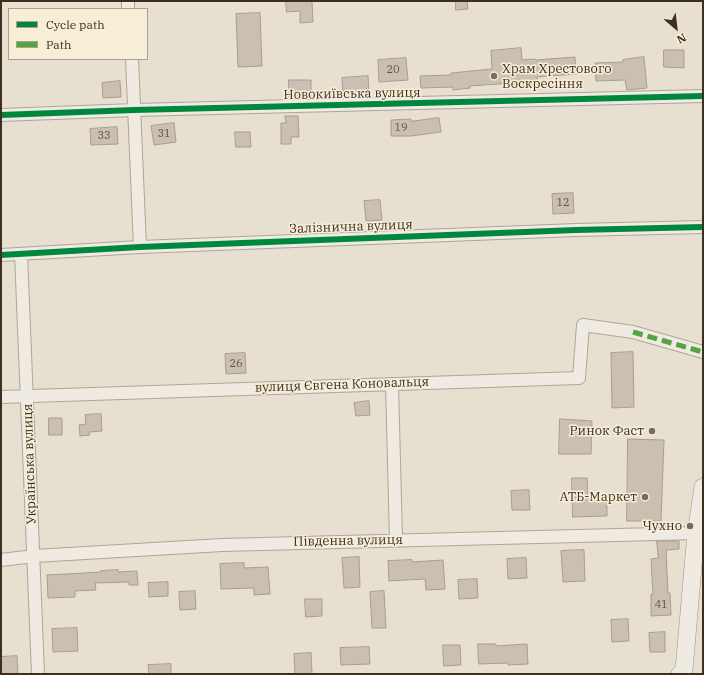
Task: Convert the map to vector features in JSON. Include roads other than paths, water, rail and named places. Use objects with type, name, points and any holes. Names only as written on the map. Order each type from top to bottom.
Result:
[{"type":"street","points":[[132,60],[140,246]]},
{"type":"street","name":"Новокиївська вулиця","points":[[1,115],[134,110],[703,96]]},
{"type":"street","name":"Залізнична вулиця","points":[[1,255],[140,246],[576,230],[703,227]]},
{"type":"street","name":"Українська вулиця","points":[[21,254],[38,674]]},
{"type":"street","name":"вулиця Євгена Коновальця","points":[[1,397],[579,378],[583,325],[633,332],[703,352]]},
{"type":"street","points":[[392,384],[396,540]]},
{"type":"street","points":[[683,673],[696,533],[703,487]]},
{"type":"street","name":"Південна вулиця","points":[[1,560],[34,556],[222,545],[696,533]]},
{"type":"place","name":"Храм Хрестового Воскресіння","points":[[494,76]]},
{"type":"place","name":"Ринок Фаст","points":[[652,431]]},
{"type":"place","name":"АТБ-Маркет","points":[[645,497]]},
{"type":"place","name":"Чухно","points":[[690,526]]}]
